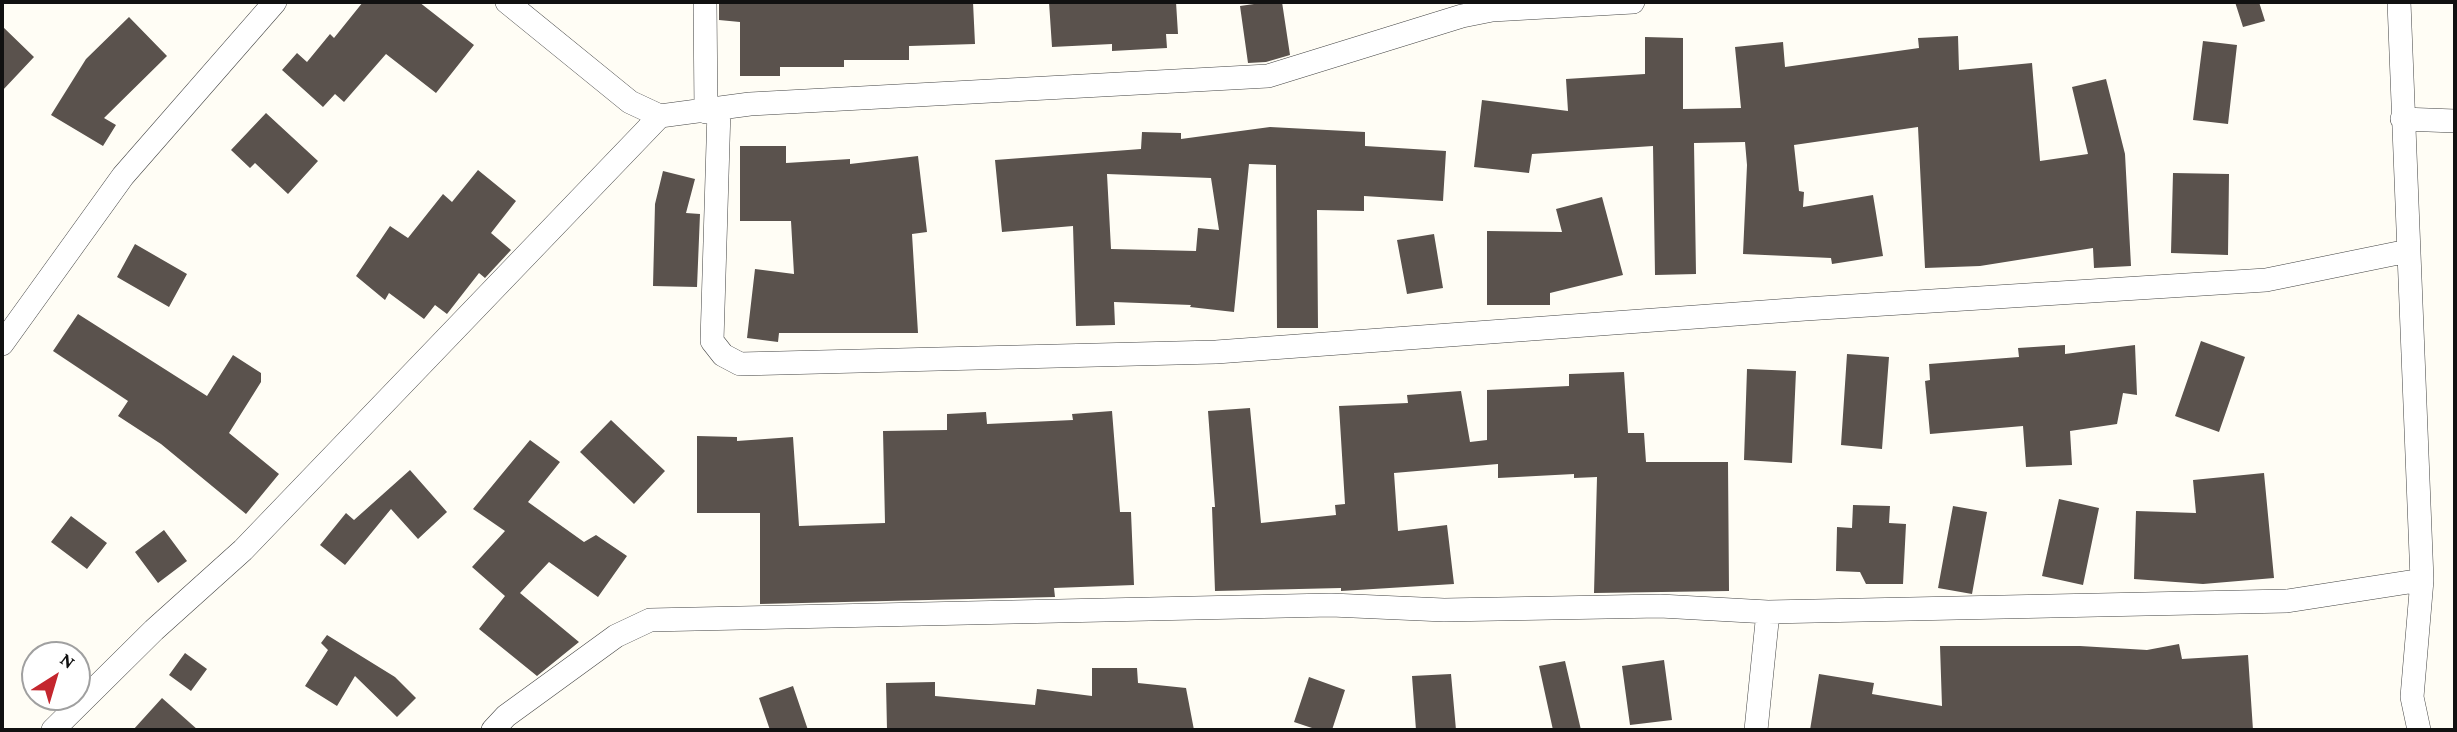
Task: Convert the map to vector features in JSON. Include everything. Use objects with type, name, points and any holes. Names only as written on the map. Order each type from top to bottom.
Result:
[{"type":"street","points":[[2,344],[123,176],[275,2]]},
{"type":"street","points":[[507,2],[630,102],[660,116],[750,104],[1268,76],[1462,16],[1492,10],[1633,2]]},
{"type":"street","points":[[705,2],[713,111],[712,341],[723,355],[740,365],[1216,352],[2266,279],[2408,251]]},
{"type":"street","points":[[2399,2],[2422,580],[2412,697],[2420,730]]},
{"type":"street","points":[[53,730],[154,630],[243,550],[660,116]]},
{"type":"street","points":[[2402,119],[2455,121]]},
{"type":"street","points":[[493,730],[506,716],[616,636],[650,621],[1331,605],[1444,610],[1660,606],[1768,612],[2287,601],[2422,580]]},
{"type":"street","points":[[1756,730],[1768,612]]},
{"type":"building","points":[[363,2],[419,2],[474,45],[436,93],[386,54],[344,102],[335,94],[323,107],[282,70],[297,53],[307,62],[330,34],[334,38]]},
{"type":"building","points":[[719,2],[973,2],[975,44],[909,46],[909,60],[844,60],[844,67],[780,67],[780,76],[740,76],[740,22],[719,20]]},
{"type":"building","points":[[1049,2],[1176,2],[1178,34],[1166,34],[1167,48],[1112,51],[1112,44],[1052,47]]},
{"type":"building","points":[[1282,2],[1290,55],[1266,62],[1248,63],[1240,6]]},
{"type":"building","points":[[2235,2],[2259,2],[2265,21],[2243,27]]},
{"type":"building","points":[[129,17],[167,56],[104,118],[116,125],[103,146],[51,115],[86,59]]},
{"type":"building","points":[[2,26],[34,57],[2,91]]},
{"type":"building","points":[[1958,36],[1959,70],[2032,63],[2040,161],[2088,154],[2072,87],[2106,79],[2125,154],[2131,266],[2094,268],[2093,248],[1980,266],[1925,268],[1918,127],[1794,145],[1799,191],[1804,192],[1803,207],[1873,195],[1883,256],[1832,264],[1831,258],[1743,254],[1747,165],[1745,142],[1694,143],[1696,274],[1655,275],[1653,146],[1532,154],[1529,173],[1474,167],[1482,100],[1568,111],[1566,79],[1645,74],[1645,37],[1683,38],[1683,109],[1741,108],[1735,47],[1783,42],[1785,67],[1919,48],[1918,38]]},
{"type":"building","points":[[2203,41],[2237,45],[2228,124],[2193,120]]},
{"type":"building","points":[[266,113],[318,161],[288,194],[255,163],[250,168],[231,150]]},
{"type":"building","points":[[1270,127],[1365,132],[1365,146],[1446,151],[1443,201],[1364,196],[1364,211],[1317,210],[1318,328],[1277,328],[1276,165],[1249,164],[1234,312],[1190,307],[1191,305],[1114,302],[1115,325],[1076,326],[1073,226],[1002,232],[995,160],[1141,149],[1142,132],[1181,133],[1181,139]],"holes":[[[1107,174],[1211,178],[1219,230],[1198,228],[1196,251],[1111,249]]]},
{"type":"building","points":[[740,146],[786,146],[786,163],[850,159],[850,164],[918,156],[927,232],[912,234],[918,333],[779,333],[778,342],[747,338],[755,269],[794,274],[791,221],[740,221]]},
{"type":"building","points":[[478,170],[516,201],[491,233],[511,250],[485,278],[479,273],[447,314],[435,305],[424,319],[389,293],[385,300],[356,276],[390,226],[408,238],[443,194],[452,202]]},
{"type":"building","points":[[663,171],[695,179],[686,213],[700,214],[697,287],[653,286],[655,204]]},
{"type":"building","points":[[2173,173],[2229,174],[2228,255],[2171,253]]},
{"type":"building","points":[[1602,197],[1623,275],[1550,293],[1550,305],[1487,305],[1487,231],[1562,232],[1556,209]]},
{"type":"building","points":[[1434,234],[1443,288],[1407,294],[1397,240]]},
{"type":"building","points":[[135,244],[187,274],[169,307],[117,277]]},
{"type":"building","points":[[78,314],[207,396],[233,355],[261,373],[261,382],[229,433],[279,474],[246,514],[161,444],[118,416],[128,401],[53,351]]},
{"type":"building","points":[[2201,341],[2245,357],[2219,432],[2175,416]]},
{"type":"building","points":[[2065,345],[2065,354],[2135,345],[2137,395],[2123,393],[2117,424],[2070,431],[2072,465],[2026,467],[2023,426],[1930,434],[1925,381],[1930,380],[1929,364],[2019,357],[2018,348]]},
{"type":"building","points":[[1847,354],[1889,357],[1882,449],[1841,445]]},
{"type":"building","points":[[1747,369],[1796,371],[1792,463],[1744,460]]},
{"type":"building","points":[[1624,372],[1628,433],[1644,433],[1646,462],[1728,462],[1729,591],[1594,593],[1597,477],[1574,478],[1574,474],[1498,478],[1498,464],[1394,473],[1398,531],[1447,525],[1454,584],[1341,591],[1341,588],[1215,591],[1212,507],[1215,507],[1208,411],[1250,408],[1261,523],[1336,515],[1335,505],[1345,504],[1339,406],[1408,403],[1407,395],[1461,391],[1470,442],[1487,440],[1487,390],[1569,386],[1569,374]]},
{"type":"building","points":[[1112,411],[1120,512],[1131,512],[1134,585],[1054,588],[1055,597],[760,604],[760,513],[697,513],[697,436],[737,437],[737,441],[793,437],[799,526],[885,523],[883,431],[947,430],[947,414],[986,412],[987,424],[1073,420],[1072,414]]},
{"type":"building","points":[[611,420],[665,471],[634,504],[580,452]]},
{"type":"building","points":[[530,440],[560,462],[528,502],[584,542],[596,535],[627,556],[598,597],[549,562],[520,593],[579,642],[537,676],[479,629],[505,596],[472,567],[505,531],[473,509]]},
{"type":"building","points":[[410,470],[447,512],[418,539],[391,509],[345,565],[320,545],[346,513],[354,520]]},
{"type":"building","points":[[2264,473],[2274,578],[2203,584],[2134,579],[2136,511],[2196,513],[2193,480]]},
{"type":"building","points":[[2059,499],[2099,508],[2083,585],[2042,576]]},
{"type":"building","points":[[1853,505],[1890,506],[1889,523],[1906,524],[1903,584],[1866,584],[1860,572],[1836,571],[1837,527],[1852,528]]},
{"type":"building","points":[[1953,506],[1987,512],[1972,594],[1938,588]]},
{"type":"building","points":[[71,516],[107,543],[87,569],[51,542]]},
{"type":"building","points":[[164,530],[187,561],[158,583],[135,552]]},
{"type":"building","points":[[327,635],[395,677],[416,698],[397,717],[355,676],[337,706],[305,686],[328,650],[321,643]]},
{"type":"building","points":[[2179,644],[2182,659],[2248,655],[2253,730],[1810,730],[1819,674],[1874,683],[1872,694],[1942,706],[1940,646],[2080,646],[2147,650]]},
{"type":"building","points":[[185,653],[207,669],[191,691],[169,675]]},
{"type":"building","points":[[1664,660],[1672,720],[1630,725],[1622,666]]},
{"type":"building","points":[[1565,661],[1581,730],[1553,730],[1539,666]]},
{"type":"building","points":[[1092,668],[1137,668],[1138,683],[1186,688],[1194,730],[887,730],[886,683],[935,682],[935,696],[1035,705],[1037,689],[1092,696]]},
{"type":"building","points":[[1451,674],[1456,730],[1416,730],[1412,676]]},
{"type":"building","points":[[1309,677],[1345,690],[1332,730],[1318,730],[1294,722]]},
{"type":"building","points":[[793,686],[808,730],[770,730],[759,698]]},
{"type":"building","points":[[162,698],[198,730],[133,730]]}]
